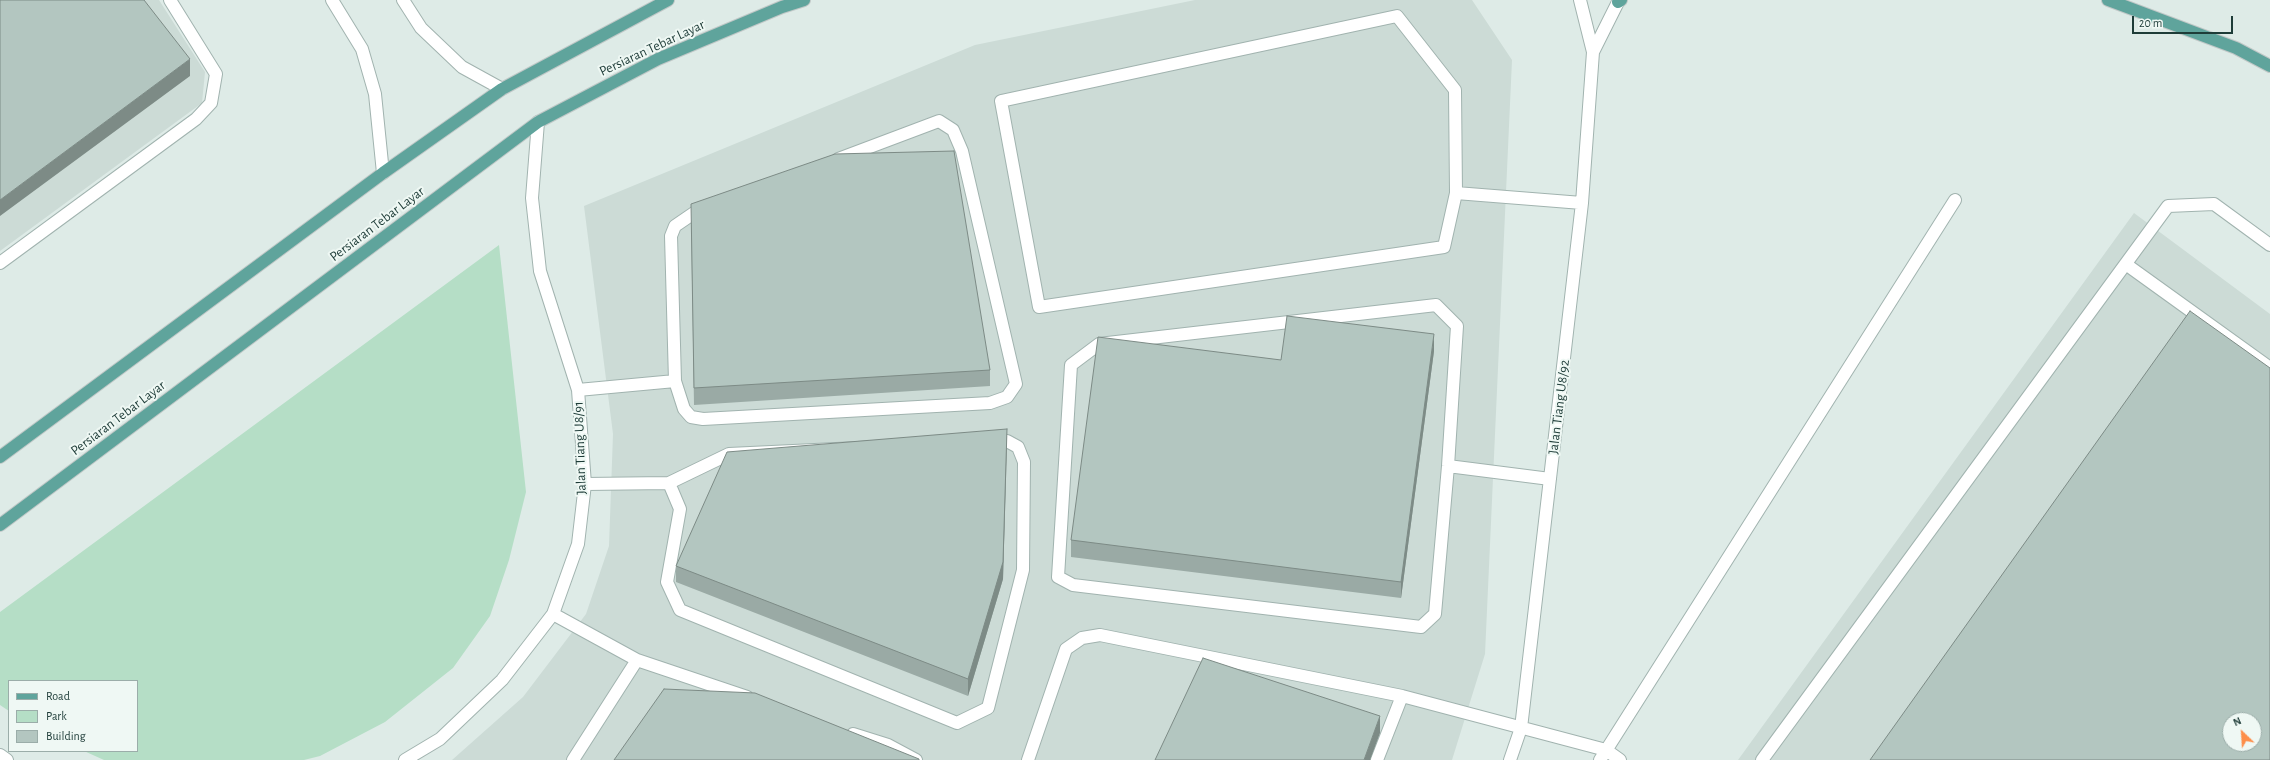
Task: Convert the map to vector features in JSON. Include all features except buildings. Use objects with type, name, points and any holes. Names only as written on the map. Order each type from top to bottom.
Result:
[{"type":"main road","points":[[0,456],[383,173],[502,89],[668,0]]},
{"type":"main road","name":"Persiaran Tebar Layar","points":[[0,525],[538,122],[658,59],[782,7],[804,0]]},
{"type":"main road","points":[[2108,0],[2236,48],[2270,66]]},
{"type":"street","points":[[0,263],[196,119],[211,103],[216,74],[170,0]]},
{"type":"street","points":[[332,0],[362,49],[375,94],[383,173]]},
{"type":"street","points":[[403,0],[421,28],[462,67],[502,89]]},
{"type":"street","name":"Jalan Tiang U8/92","points":[[1510,760],[1521,728],[1582,203],[1593,52],[1580,0]]},
{"type":"street","name":"Jalan Tiang U8/92","points":[[1593,52],[1619,1]]},
{"type":"street","points":[[1397,16],[1454,90],[1456,193],[1444,246],[1039,307],[1001,101],[1397,16]]},
{"type":"street","points":[[716,204],[694,213],[675,226],[671,236],[675,381],[684,409],[691,417],[703,419],[990,403],[1007,397],[1016,384],[962,151],[953,130],[939,121],[828,163]]},
{"type":"street","name":"Jalan Tiang U8/91","points":[[405,760],[440,739],[502,680],[553,614],[578,544],[584,484],[578,390],[540,271],[532,198],[538,122]]},
{"type":"street","points":[[1456,193],[1582,203]]},
{"type":"street","points":[[1603,755],[1955,200]]},
{"type":"street","points":[[1762,760],[2127,264],[2168,206],[2214,204],[2270,245]]},
{"type":"street","points":[[2127,264],[2270,368]]},
{"type":"street","points":[[1436,305],[1457,326],[1448,466],[1435,614],[1421,627],[1073,585],[1058,577],[1071,364],[1099,344],[1436,305]]},
{"type":"street","points":[[578,390],[675,381]]},
{"type":"street","points":[[584,484],[669,483],[729,454],[1007,441],[1018,448],[1024,462],[1023,570],[988,708],[957,723],[680,610],[667,582],[680,509],[669,483]]},
{"type":"street","points":[[1448,466],[1550,479]]},
{"type":"street","points":[[553,614],[637,660],[755,700]]},
{"type":"street","points":[[1028,760],[1066,649],[1082,638],[1100,635],[1402,696],[1521,728],[1620,760]]},
{"type":"street","points":[[573,760],[637,660]]},
{"type":"street","points":[[1376,760],[1402,696]]},
{"type":"street","points":[[843,730],[888,745],[916,760]]},
{"type":"street","points":[[0,755],[7,760]]},
{"type":"shaded area","points":[[0,0],[159,0],[205,72],[202,103],[0,251]]},
{"type":"shaded area","points":[[1195,0],[1472,0],[1512,60],[1485,654],[1452,760],[452,760],[523,697],[586,614],[609,546],[613,434],[584,206],[975,45]]},
{"type":"shaded area","points":[[2134,213],[2270,314],[2270,760],[1738,760]]},
{"type":"green space","points":[[499,245],[526,492],[509,560],[490,616],[453,668],[385,722],[320,756],[304,760],[104,760],[86,752],[138,752],[138,680],[8,680],[8,710],[0,705],[0,612]]}]
